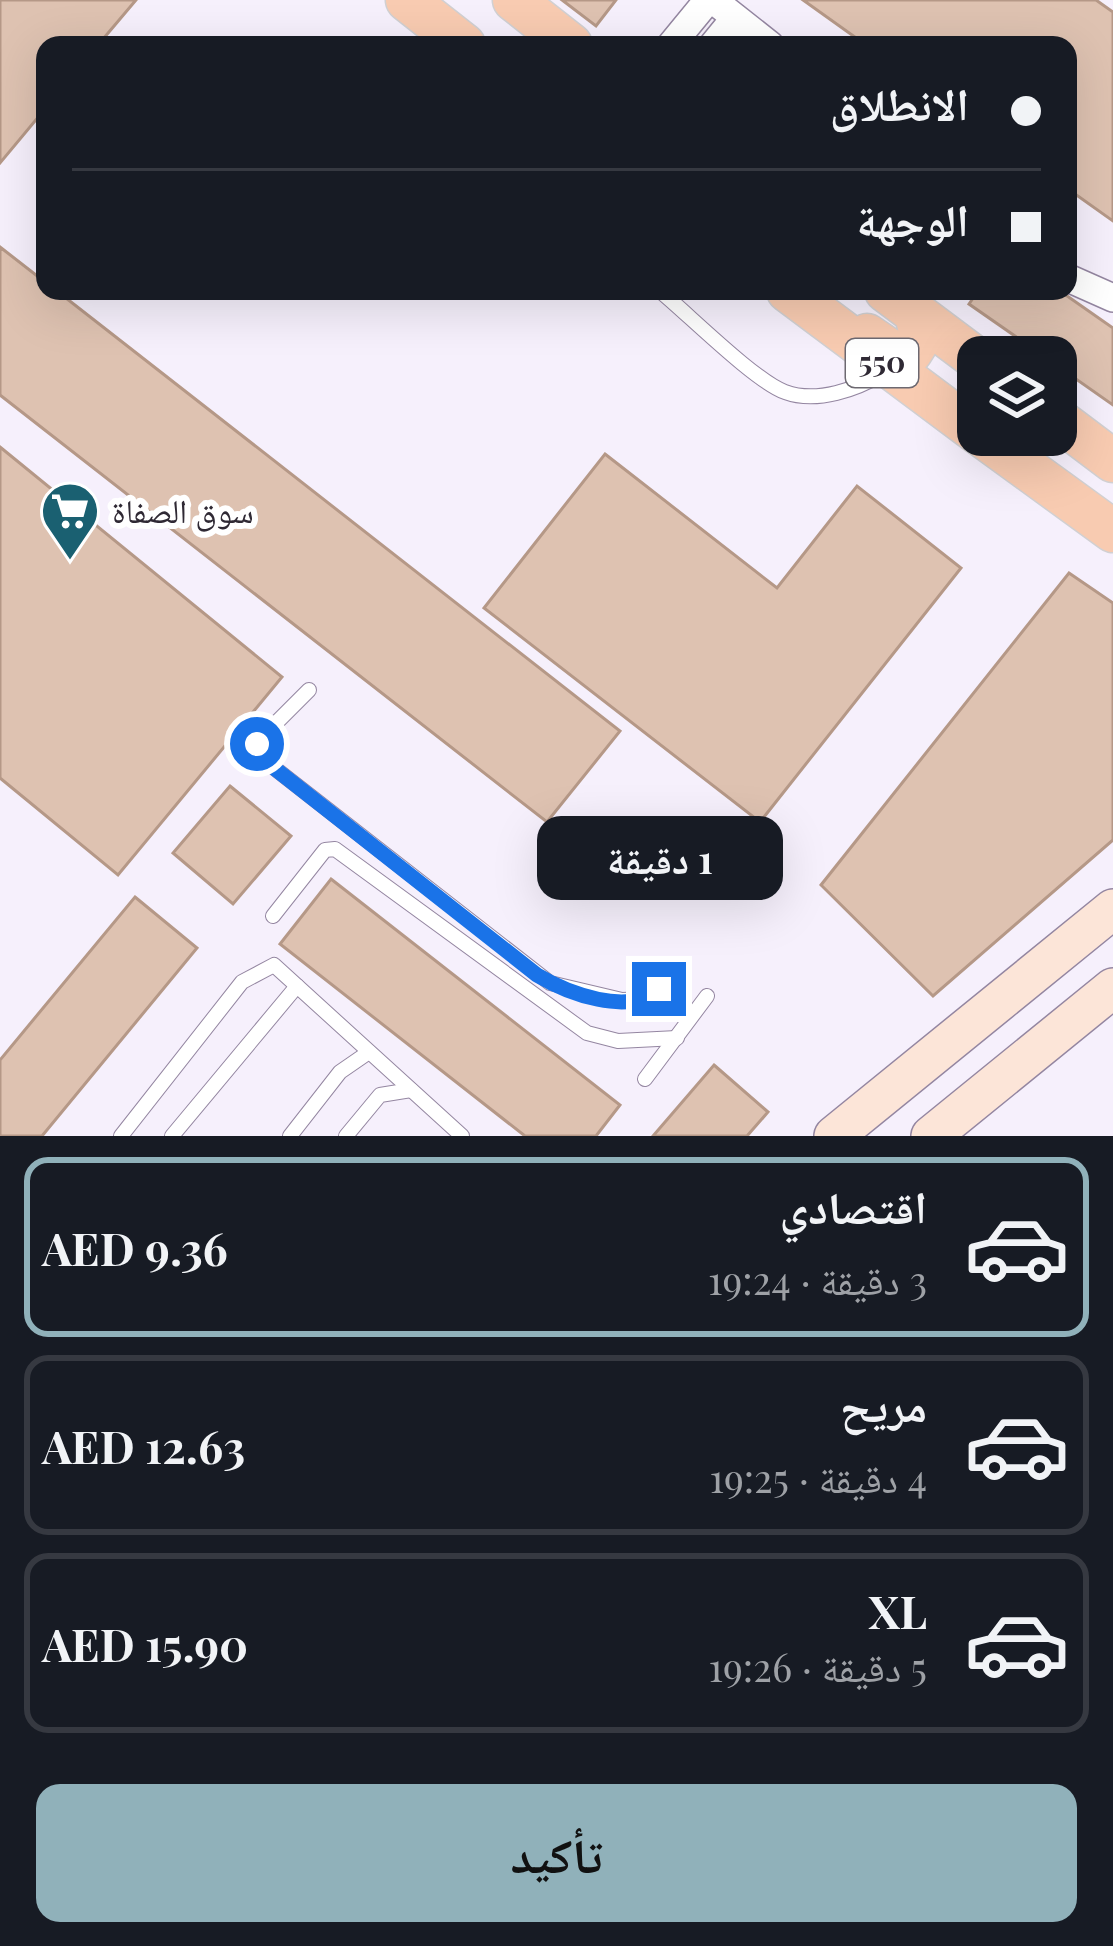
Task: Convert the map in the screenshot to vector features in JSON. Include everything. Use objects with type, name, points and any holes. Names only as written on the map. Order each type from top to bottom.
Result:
[{"type":"main road","points":[[406,0],[452,36]]},
{"type":"main road","points":[[514,0],[560,36]]},
{"type":"main road","name":"550","points":[[800,300],[957,418]]},
{"type":"main road","points":[[821,300],[899,355],[911,352],[920,341],[901,302]]},
{"type":"main road","name":"550","points":[[901,302],[957,344]]},
{"type":"main road","points":[[1077,434],[1113,461]]},
{"type":"main road","name":"550","points":[[1009,456],[1113,531]]},
{"type":"main road","points":[[834,1136],[880,1117],[1113,909]]},
{"type":"main road","points":[[931,1136],[1113,988]]},
{"type":"street","points":[[682,36],[719,6]]},
{"type":"street","points":[[714,36],[719,6]]},
{"type":"street","points":[[719,6],[758,36]]},
{"type":"street","points":[[1077,282],[1113,298]]},
{"type":"lane","points":[[671,300],[782,392],[858,388],[891,370]]},
{"type":"lane","points":[[309,690],[260,739],[257,749],[264,760],[537,975],[573,992],[606,998],[640,1000],[659,989]]},
{"type":"lane","points":[[273,916],[325,850],[335,849],[587,1033],[618,1040],[676,1038]]},
{"type":"lane","points":[[121,1136],[242,982],[274,965],[462,1136]]},
{"type":"lane","points":[[172,1136],[297,986]]},
{"type":"lane","points":[[645,1079],[707,996]]},
{"type":"lane","points":[[290,1136],[340,1072],[369,1052]]},
{"type":"lane","points":[[346,1136],[380,1095],[411,1090]]},
{"type":"building","points":[[0,0],[136,0],[106,36],[36,36],[36,120],[0,163]]},
{"type":"building","points":[[562,0],[616,0],[596,26]]},
{"type":"building","points":[[803,0],[1096,0],[1113,12],[1113,221],[1077,195],[1077,36],[853,36]]},
{"type":"building","points":[[0,247],[36,275],[36,300],[69,300],[620,731],[547,822],[0,395]]},
{"type":"building","points":[[972,300],[1073,300],[1113,328],[1113,405],[1077,380],[1077,336],[1015,336],[969,304]]},
{"type":"building","name":"سوق الصفاة","points":[[0,447],[282,677],[118,875],[0,778]]},
{"type":"building","points":[[605,454],[777,588],[857,486],[961,568],[760,822],[484,608]]},
{"type":"building","points":[[1069,573],[1113,603],[1113,840],[933,996],[821,885]]},
{"type":"building","points":[[230,786],[291,836],[233,904],[173,853]]},
{"type":"building","points":[[331,879],[620,1105],[596,1136],[525,1136],[280,944]]},
{"type":"building","points":[[135,897],[197,948],[42,1136],[0,1136],[0,1060]]},
{"type":"building","points":[[714,1065],[768,1112],[747,1136],[653,1136]]},
{"type":"place","name":"سوق الصفاة","points":[[70,562]]},
{"type":"route","points":[[257,744],[264,760],[550,983],[586,996],[622,1000],[647,999],[659,989]]}]
